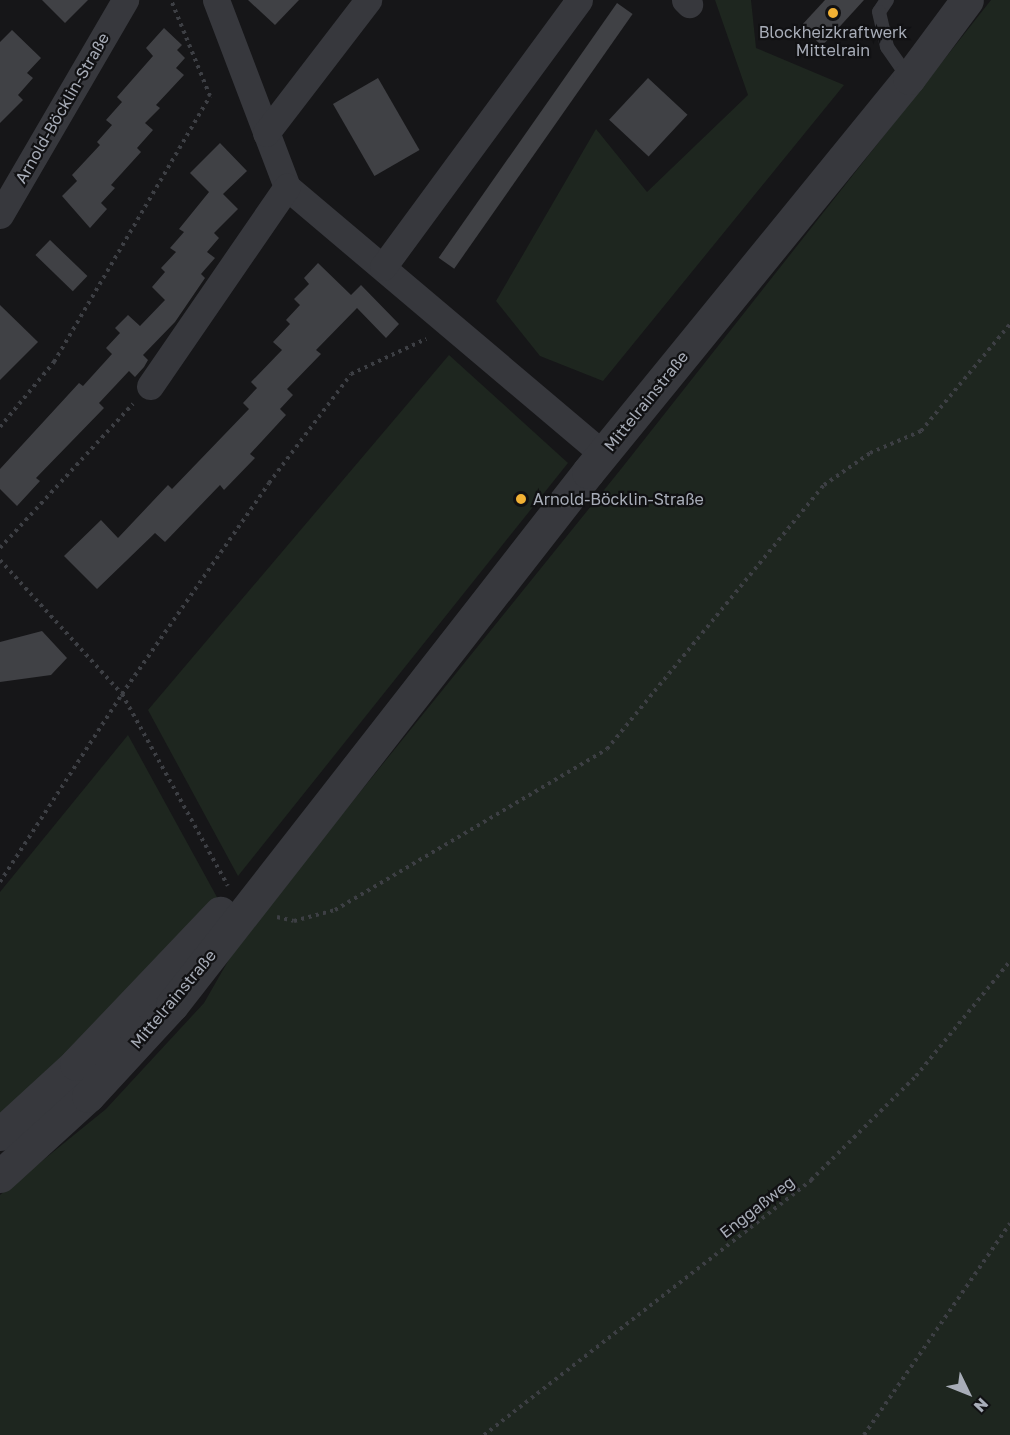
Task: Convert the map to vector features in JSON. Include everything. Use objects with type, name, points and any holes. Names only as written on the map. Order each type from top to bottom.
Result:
[{"type":"street","name":"Arnold-Böcklin-Straße","points":[[0,215],[125,0]]},
{"type":"street","points":[[216,0],[288,187],[603,454]]},
{"type":"street","points":[[266,133],[368,0]]},
{"type":"street","points":[[383,267],[579,0]]},
{"type":"street","name":"Mittelrainstraße","points":[[0,1134],[76,1064],[240,903],[327,804],[603,454],[909,78],[967,0]]},
{"type":"street","points":[[150,386],[288,187]]},
{"type":"street","name":"Mittelrainstraße","points":[[0,1176],[88,1096],[172,1005],[240,903]]},
{"type":"lane","points":[[886,0],[879,12],[887,47],[909,78]]},
{"type":"path","points":[[0,427],[54,362],[210,96],[171,0]]},
{"type":"path","points":[[0,560],[122,694],[240,903],[294,921],[335,910],[608,749],[824,485],[870,453],[921,431],[1010,324]]},
{"type":"path","points":[[0,882],[122,694],[269,483],[351,374],[437,334]]},
{"type":"path","points":[[0,548],[150,386]]},
{"type":"path","name":"Enggaßweg","points":[[484,1435],[811,1179],[916,1076],[1010,961]]},
{"type":"path","points":[[864,1435],[1010,1222]]},
{"type":"shaded area","points":[[715,0],[751,0],[756,48],[844,85],[603,381],[540,356],[496,301],[596,129],[647,192],[748,95]]},
{"type":"shaded area","points":[[991,0],[1010,0],[1010,1435],[0,1435],[0,1195],[106,1109],[204,1003],[239,942],[621,469]]},
{"type":"shaded area","points":[[449,355],[568,463],[238,876],[148,710]]},
{"type":"shaded area","points":[[128,735],[218,899],[0,1121],[0,892]]},
{"type":"building","points":[[42,0],[88,0],[65,23]]},
{"type":"building","points":[[248,0],[299,0],[275,25]]},
{"type":"building","name":"Blockheizkraftwerk Mittelrain","points":[[825,0],[864,0],[822,46],[801,26]]},
{"type":"building","points":[[617,3],[633,14],[454,269],[439,258]]},
{"type":"building","points":[[164,28],[182,45],[177,50],[185,58],[176,68],[184,75],[156,105],[160,108],[145,123],[153,130],[137,148],[141,152],[111,185],[115,188],[101,203],[107,209],[90,228],[62,196],[77,181],[72,175],[100,145],[97,142],[112,125],[106,120],[122,102],[117,97],[153,56],[146,48]]},
{"type":"building","points":[[12,30],[41,58],[27,73],[33,78],[18,95],[23,100],[0,123],[0,42]]},
{"type":"building","points":[[378,78],[420,150],[374,176],[333,104]]},
{"type":"building","points":[[648,78],[687,115],[649,157],[609,120]]},
{"type":"building","points":[[220,143],[247,171],[223,194],[238,209],[214,233],[219,238],[207,252],[215,258],[201,274],[205,278],[175,322],[143,355],[148,360],[144,367],[135,377],[129,371],[99,403],[104,408],[36,478],[40,481],[17,506],[0,489],[0,469],[79,383],[83,386],[112,354],[106,348],[120,333],[115,328],[128,315],[140,326],[165,300],[152,287],[165,272],[161,268],[176,252],[170,248],[184,232],[179,229],[209,192],[190,173]]},
{"type":"building","points":[[50,240],[87,276],[73,291],[35,255]]},
{"type":"building","points":[[318,263],[351,295],[361,285],[399,324],[386,338],[357,308],[316,350],[321,354],[287,389],[293,395],[280,409],[286,415],[250,454],[255,458],[224,490],[220,485],[165,542],[155,533],[97,589],[64,556],[101,520],[118,538],[168,485],[172,489],[249,409],[243,403],[257,388],[251,382],[282,350],[273,342],[290,324],[286,320],[300,305],[294,299],[309,284],[304,278]]},
{"type":"building","points":[[0,305],[38,342],[0,380]]},
{"type":"building","points":[[42,631],[67,658],[51,675],[0,682],[0,642]]},
{"type":"place","name":"Blockheizkraftwerk Mittelrain","points":[[833,13]]},
{"type":"place","name":"Arnold-Böcklin-Straße","points":[[521,499]]}]
